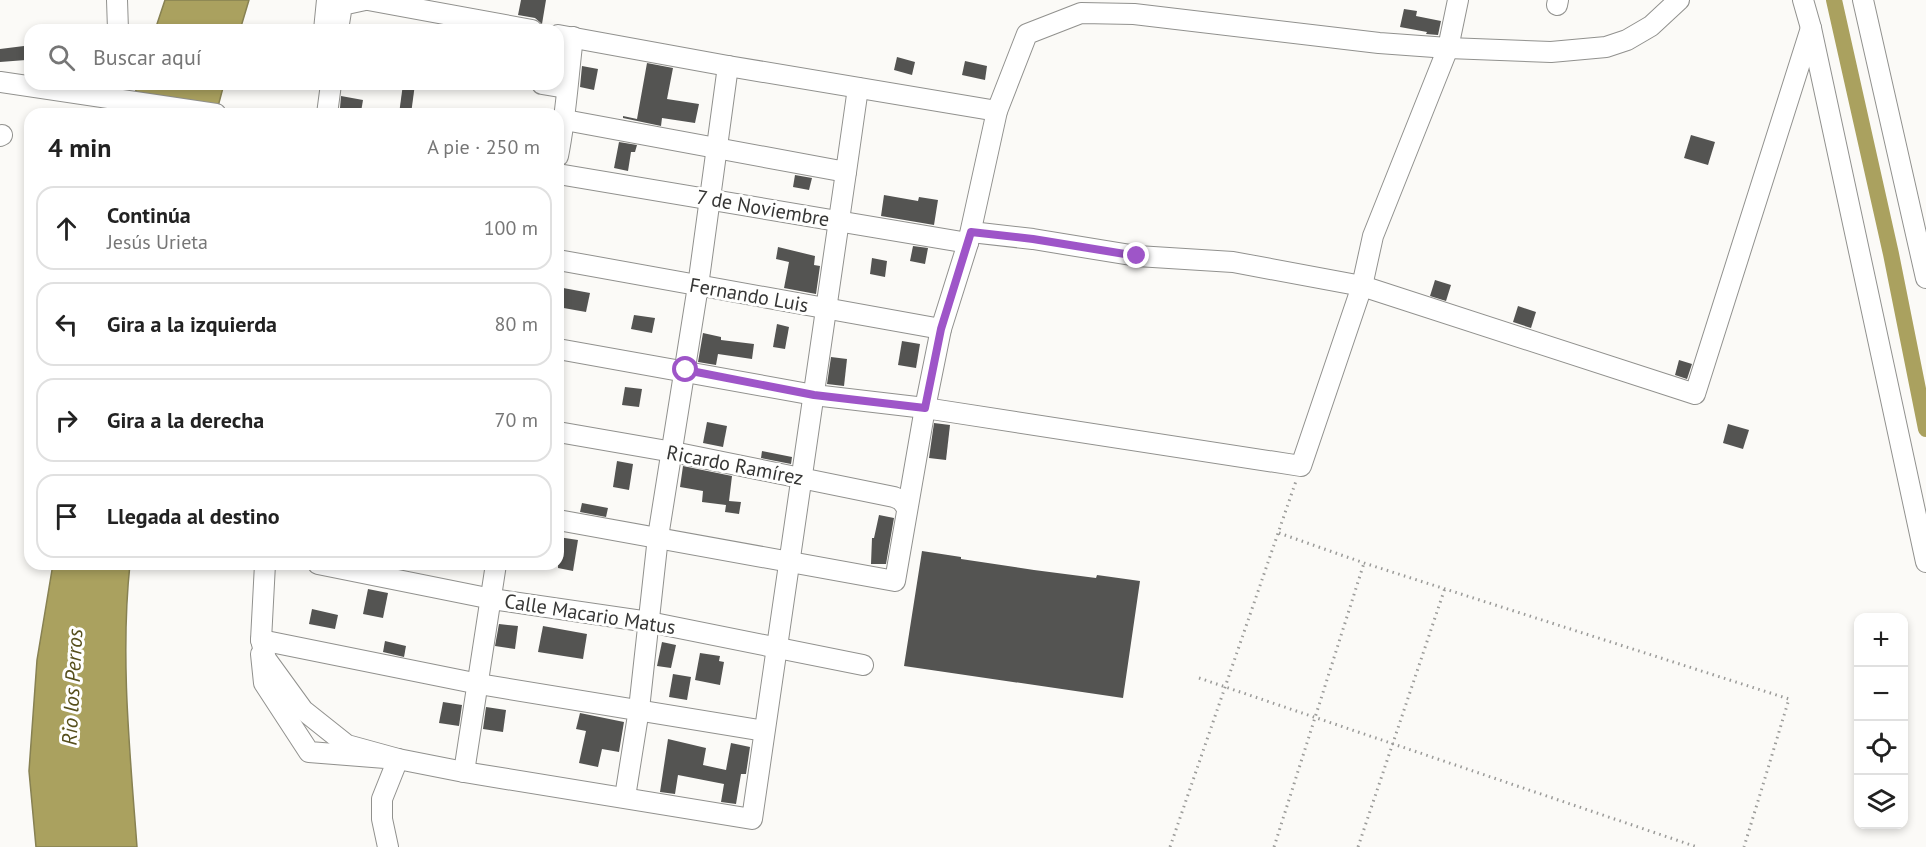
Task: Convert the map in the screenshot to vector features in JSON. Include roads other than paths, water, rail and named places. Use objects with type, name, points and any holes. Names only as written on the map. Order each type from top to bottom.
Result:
[{"type":"street","points":[[117,0],[118,24]]},
{"type":"street","points":[[325,24],[327,0]]},
{"type":"street","points":[[339,24],[342,5],[366,0],[499,24]]},
{"type":"street","points":[[564,350],[686,370],[814,395],[925,408],[1301,465],[1362,286],[1373,236],[1448,48],[1458,0]]},
{"type":"street","points":[[564,521],[895,581],[941,329],[970,238],[997,111],[1028,34],[1081,12],[1134,14],[1379,43],[1551,52],[1606,47],[1627,40],[1651,26],[1679,0]]},
{"type":"street","points":[[1803,0],[1811,28],[1926,562]]},
{"type":"street","points":[[1863,0],[1926,278]]},
{"type":"street","name":"7 de Noviembre","points":[[564,175],[839,221],[970,238],[1033,239],[1137,256],[1233,262],[1362,286],[1695,394],[1811,28]]},
{"type":"street","points":[[564,125],[566,36],[997,111]]},
{"type":"street","points":[[625,797],[639,709],[658,537],[686,370],[728,66]]},
{"type":"street","points":[[0,82],[24,84]]},
{"type":"street","points":[[261,640],[267,659],[303,710],[347,745],[398,759],[464,772],[752,819],[858,88]]},
{"type":"street","points":[[82,90],[182,108]]},
{"type":"street","points":[[324,90],[325,108]]},
{"type":"street","points":[[327,108],[330,90]]},
{"type":"street","points":[[565,120],[846,172]]},
{"type":"street","name":"Fernando Luis","points":[[564,261],[941,329]]},
{"type":"street","name":"Ricardo Ramírez","points":[[564,433],[673,452],[894,497],[901,500],[907,508]]},
{"type":"street","points":[[265,570],[261,640],[264,682],[309,752],[398,759]]},
{"type":"street","name":"Calle Macario Matus","points":[[348,570],[492,599],[649,622],[863,665]]},
{"type":"street","points":[[464,772],[495,570]]},
{"type":"street","points":[[261,640],[479,684],[764,731]]},
{"type":"street","points":[[388,847],[382,819],[382,799],[398,759]]},
{"type":"water","points":[[165,0],[249,0],[242,24],[157,24]]},
{"type":"water","points":[[136,90],[222,90],[218,108],[130,108]]},
{"type":"water","name":"Rio los Perros","points":[[52,570],[129,570],[126,670],[137,847],[36,847],[29,771],[37,660]]},
{"type":"waterway","points":[[1834,0],[1891,254],[1926,429]]}]
